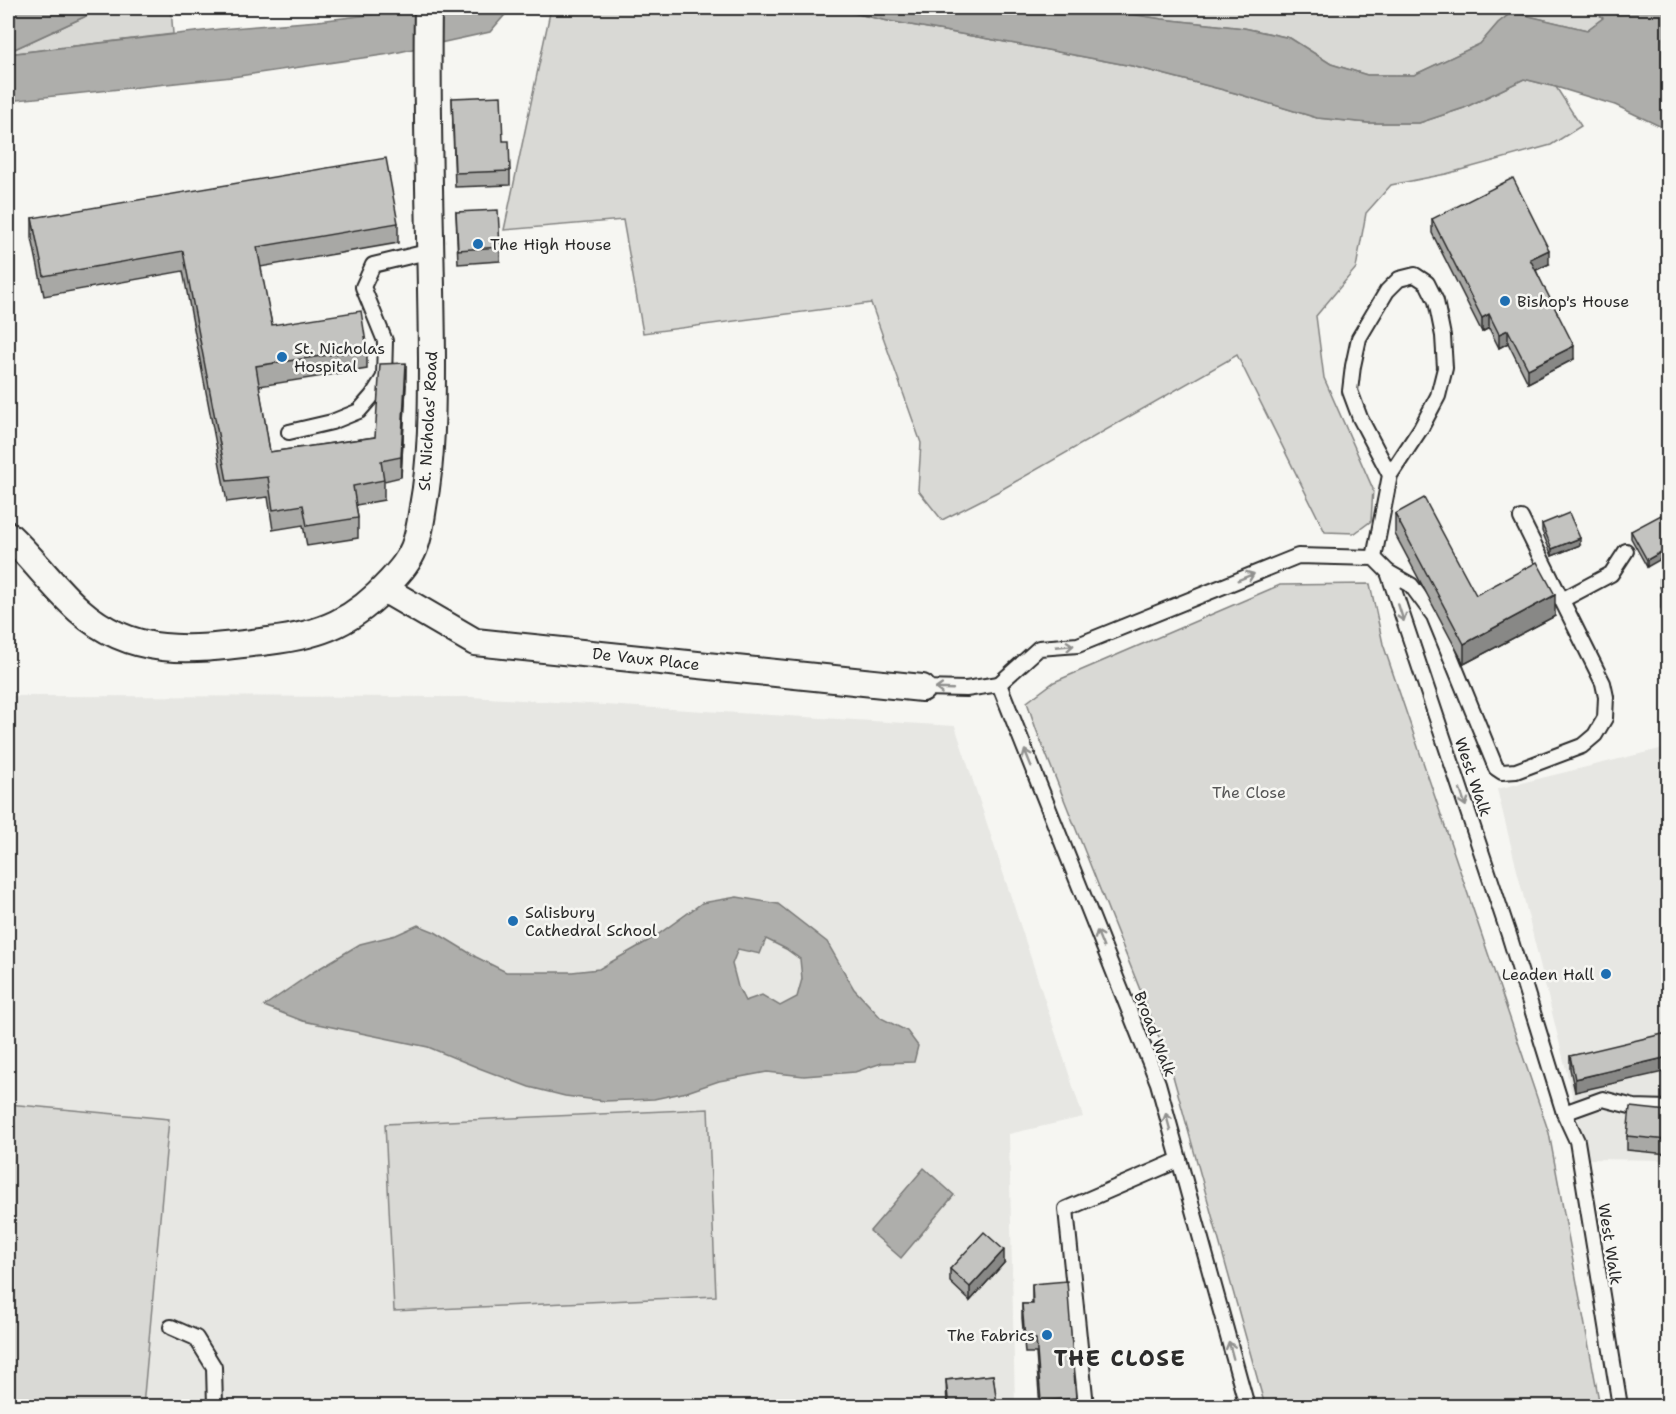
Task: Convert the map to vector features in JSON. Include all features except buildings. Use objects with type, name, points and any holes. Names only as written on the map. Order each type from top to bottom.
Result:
[{"type":"street","name":"St. Nicholas' Road","points":[[8,513],[14,542],[80,611],[118,636],[132,642],[159,648],[193,649],[293,638],[337,624],[355,615],[404,567],[415,546],[427,484],[431,436],[428,8]]},
{"type":"street","name":"De Vaux Place","points":[[384,589],[475,642],[922,688]]},
{"type":"lane","points":[[289,432],[332,422],[359,411],[372,396],[384,377],[385,341],[363,287],[373,265],[431,251]]},
{"type":"lane","points":[[922,688],[966,690],[999,684],[1039,648],[1078,645],[1298,556],[1374,558],[1390,475],[1421,428],[1438,396],[1445,368],[1443,336],[1436,301],[1427,283],[1415,275],[1399,279],[1387,291],[1359,338],[1353,366],[1350,391],[1360,418],[1390,475]]},
{"type":"lane","points":[[1388,572],[1411,585],[1434,616],[1496,768],[1502,772],[1516,771],[1582,746],[1595,735],[1605,718],[1606,697],[1603,683],[1521,518]]},
{"type":"lane","points":[[1562,600],[1611,574],[1626,550]]},
{"type":"lane","name":"West Walk","points":[[1374,558],[1388,572],[1509,935],[1564,1113],[1577,1140],[1620,1407]]},
{"type":"lane","name":"Broad Walk","points":[[999,684],[1158,1083],[1247,1407]]},
{"type":"lane","points":[[1564,1113],[1603,1099],[1634,1107],[1668,1108]]},
{"type":"lane","points":[[1086,1407],[1066,1209],[1179,1160]]},
{"type":"lane","points":[[171,1327],[196,1338],[214,1367],[214,1407]]},
{"type":"shaded area","points":[[8,8],[99,8],[8,52]]},
{"type":"shaded area","points":[[410,8],[522,8],[510,9],[490,32],[390,54],[232,77],[8,101],[8,54],[220,29],[318,21]]},
{"type":"shaded area","points":[[833,8],[1091,8],[1244,28],[1290,38],[1331,64],[1367,75],[1414,75],[1480,44],[1498,23],[1512,12],[1587,30],[1603,18],[1590,8],[1668,8],[1668,130],[1615,105],[1524,79],[1464,108],[1419,123],[1368,123],[1317,118],[1235,93],[1132,66],[883,20]]},
{"type":"shaded area","name":"Salisbury Cathedral School","points":[[8,696],[471,697],[955,726],[1083,1117],[1009,1134],[1015,1406],[8,1406]]},
{"type":"shaded area","name":"Leaden Hall","points":[[1668,747],[1668,1160],[1588,1159],[1497,789]]},
{"type":"shaded area","points":[[737,897],[778,904],[827,942],[854,989],[881,1018],[907,1031],[918,1046],[914,1062],[882,1063],[855,1072],[804,1076],[767,1072],[719,1081],[687,1092],[654,1099],[605,1101],[565,1096],[529,1087],[428,1047],[303,1021],[264,1006],[360,944],[396,935],[418,925],[435,932],[506,972],[572,972],[599,969],[653,938],[702,903]],"holes":[[[766,939],[800,959],[802,979],[797,997],[780,1006],[762,995],[745,1001],[738,987],[732,964],[738,949],[760,954]]]},
{"type":"shaded area","points":[[924,1168],[954,1195],[901,1258],[870,1231]]},
{"type":"green space","points":[[99,8],[171,8],[173,34],[8,54],[8,52]]},
{"type":"green space","points":[[551,8],[833,8],[883,20],[1132,66],[1235,93],[1317,118],[1368,123],[1419,123],[1464,108],[1524,79],[1556,87],[1581,126],[1551,145],[1446,174],[1391,185],[1366,213],[1356,268],[1316,316],[1324,378],[1373,489],[1371,521],[1355,533],[1325,532],[1237,355],[999,491],[942,520],[918,490],[921,443],[871,303],[643,333],[623,220],[504,230]]},
{"type":"green space","points":[[1091,8],[1590,8],[1603,18],[1587,30],[1512,12],[1498,23],[1480,44],[1414,75],[1367,75],[1331,64],[1290,38],[1244,28]]},
{"type":"green space","name":"The Close","points":[[1370,584],[1383,644],[1549,1133],[1600,1406],[1265,1406],[1170,1065],[1027,702],[1054,682],[1280,585]]},
{"type":"green space","points":[[8,1104],[169,1119],[143,1406],[8,1406]]},
{"type":"green space","points":[[708,1109],[716,1296],[394,1311],[385,1124]]},
{"type":"place","name":"The High House","points":[[478,244]]},
{"type":"place","name":"Bishop's House","points":[[1505,301]]},
{"type":"place","name":"St. Nicholas Hospital","points":[[282,357]]},
{"type":"place","name":"Salisbury Cathedral School","points":[[513,921]]},
{"type":"place","name":"Leaden Hall","points":[[1606,974]]},
{"type":"place","name":"The Fabrics","points":[[1047,1335]]},
{"type":"district","name":"THE CLOSE","points":[[1120,1358]]}]
